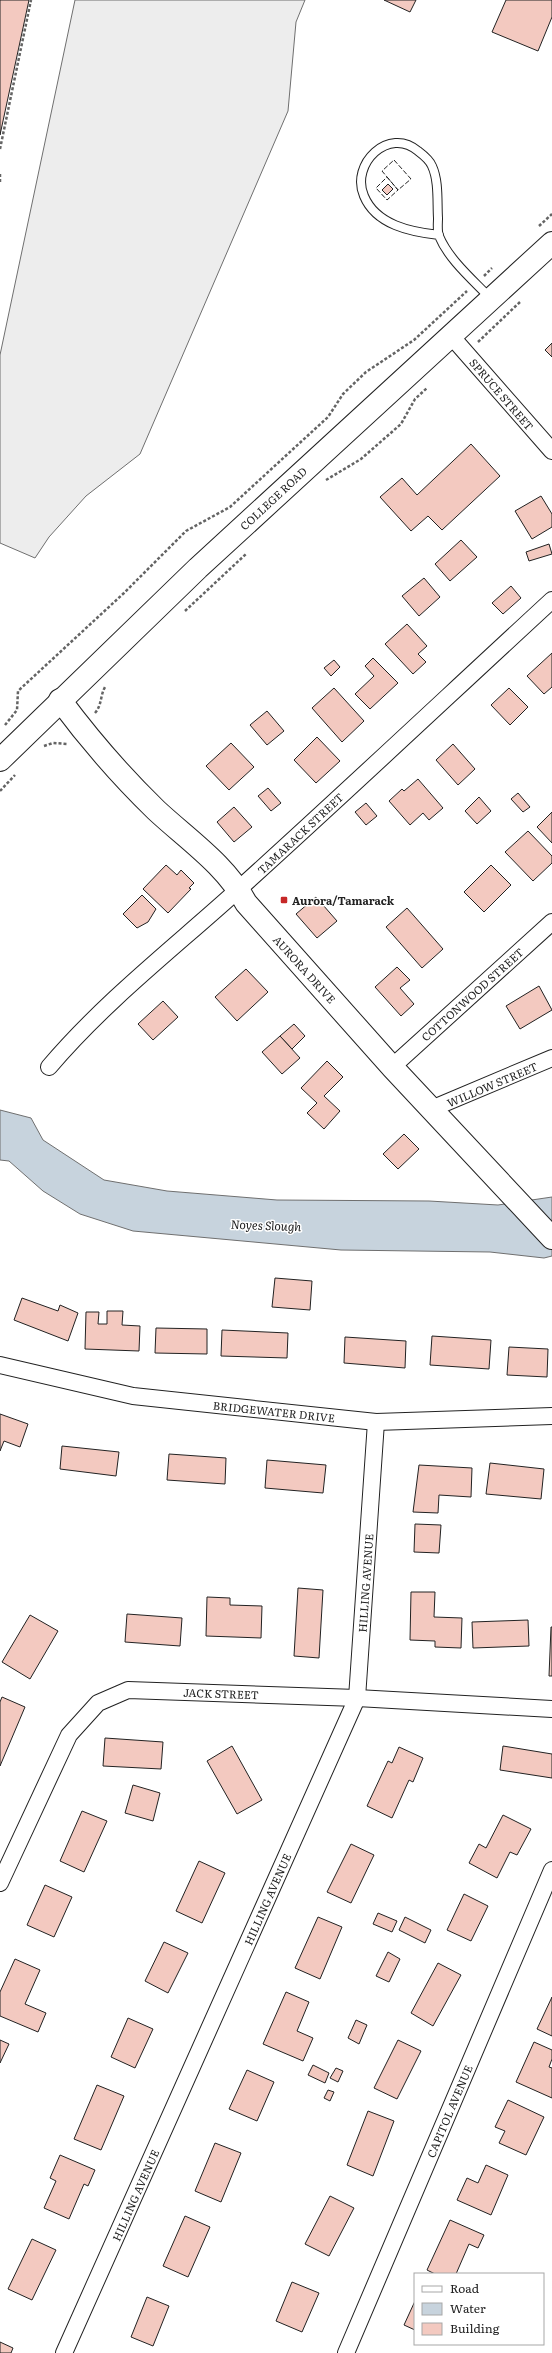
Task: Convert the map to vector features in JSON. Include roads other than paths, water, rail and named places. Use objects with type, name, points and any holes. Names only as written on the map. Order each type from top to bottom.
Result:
[{"type":"main road","name":"COLLEGE ROAD","points":[[0,760],[60,700],[259,510],[459,345],[492,300],[552,243]]},
{"type":"main road","name":"AURORA DRIVE","points":[[60,700],[81,729],[155,809],[222,870],[239,889],[246,903],[392,1067],[552,1238]]},
{"type":"street","name":"SPRUCE STREET","points":[[459,345],[552,451]]},
{"type":"street","name":"TAMARACK STREET","points":[[49,1067],[74,1038],[141,974],[239,889],[552,600]]},
{"type":"street","name":"COTTONWOOD STREET","points":[[392,1067],[552,922]]},
{"type":"street","name":"WILLOW STREET","points":[[431,1109],[552,1058]]},
{"type":"street","name":"BRIDGEWATER DRIVE","points":[[0,1365],[133,1396],[376,1422],[552,1416]]},
{"type":"street","name":"HILLING AVENUE","points":[[64,2353],[357,1698],[376,1422]]},
{"type":"street","name":"JACK STREET","points":[[0,1883],[69,1735],[98,1703],[128,1690],[357,1698],[552,1708]]},
{"type":"street","name":"CAPITOL AVENUE","points":[[346,2353],[552,1870]]},
{"type":"lane","points":[[439,235],[413,232],[389,222],[373,210],[365,198],[360,186],[363,167],[375,152],[390,143],[402,142],[417,150],[432,166],[437,193],[439,235],[455,261],[492,300]]},
{"type":"water","name":"Noyes Slough","points":[[0,1110],[31,1118],[43,1140],[104,1180],[167,1191],[277,1200],[429,1201],[498,1205],[552,1197],[552,1256],[544,1258],[490,1252],[341,1250],[133,1231],[80,1214],[43,1191],[9,1161],[0,1160]]},
{"type":"place","name":"Aurora/Tamarack","points":[[284,900]]}]
